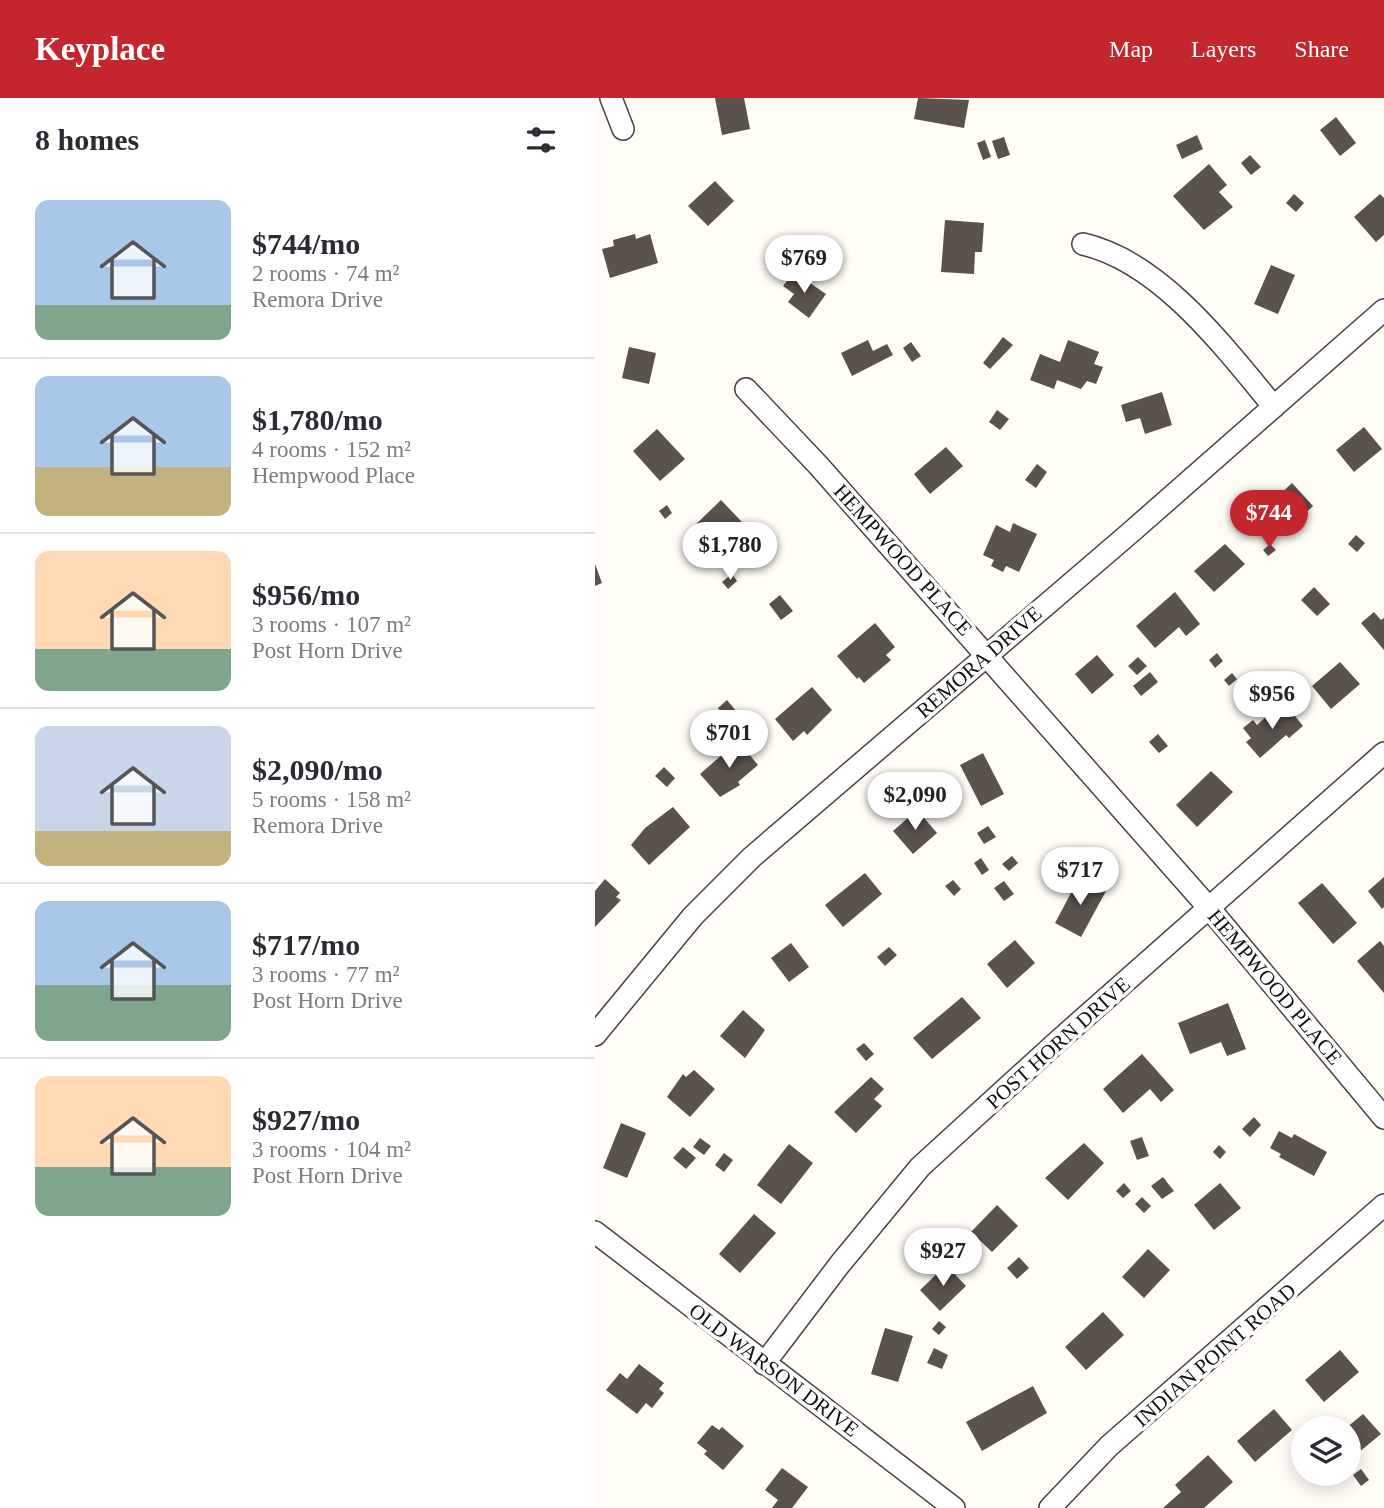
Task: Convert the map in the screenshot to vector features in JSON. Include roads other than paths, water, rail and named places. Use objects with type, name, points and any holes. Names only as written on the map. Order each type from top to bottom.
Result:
[{"type":"street","points":[[611,98],[624,129]]},
{"type":"street","points":[[1083,244],[1121,256],[1145,271],[1221,344],[1274,407]]},
{"type":"street","name":"REMORA DRIVE","points":[[595,1035],[692,916],[752,857],[1384,310]]},
{"type":"street","name":"HEMPWOOD PLACE","points":[[745,389],[818,465],[1209,908],[1384,1118]]},
{"type":"street","name":"POST HORN DRIVE","points":[[764,1364],[840,1264],[920,1167],[1384,753]]},
{"type":"street","name":"INDIAN POINT ROAD","points":[[1050,1508],[1109,1446],[1384,1205]]},
{"type":"street","name":"OLD WARSON DRIVE","points":[[595,1232],[954,1508]]}]
